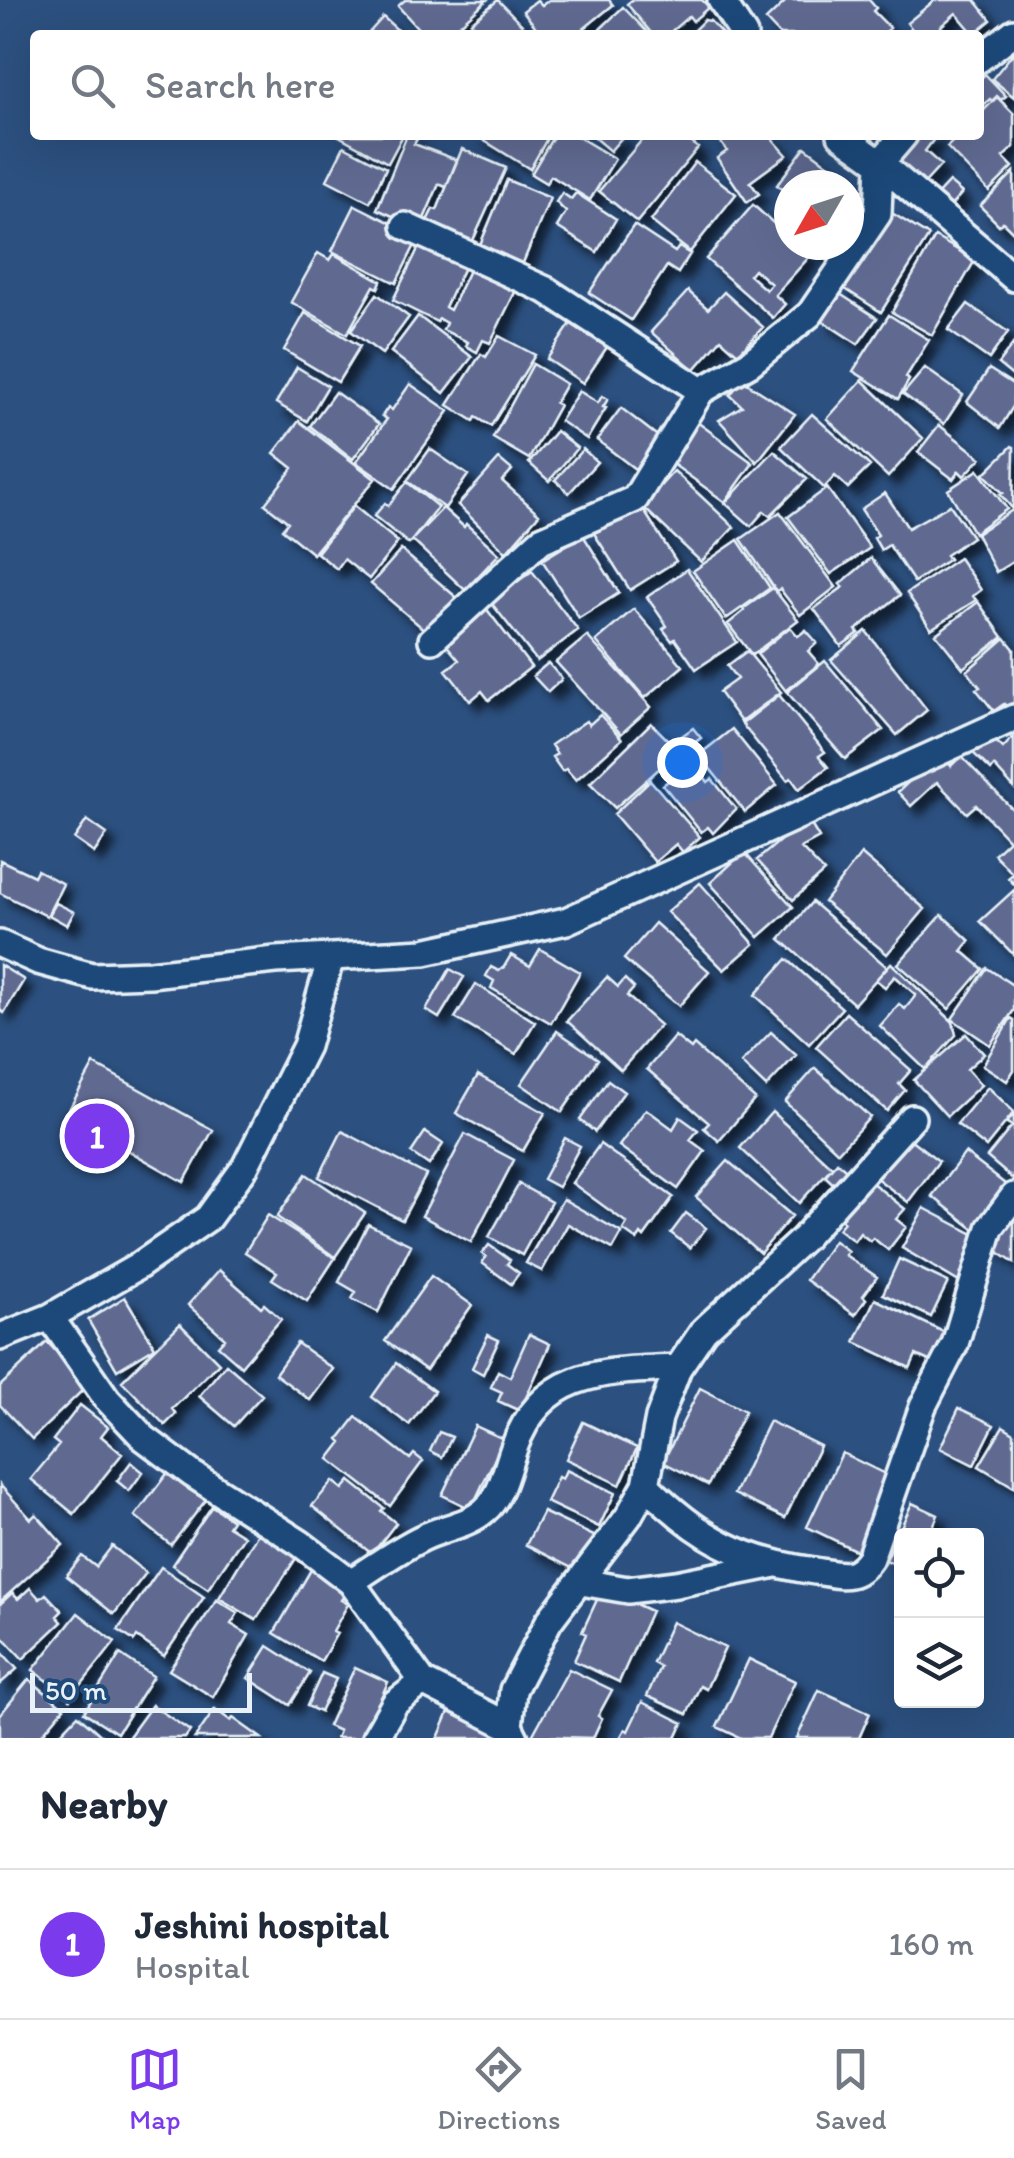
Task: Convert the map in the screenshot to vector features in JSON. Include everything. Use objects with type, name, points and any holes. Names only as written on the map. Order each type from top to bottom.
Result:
[{"type":"street","points":[[721,0],[741,30]]},
{"type":"street","points":[[984,55],[1014,32]]},
{"type":"street","points":[[848,140],[1014,278]]},
{"type":"street","points":[[432,640],[541,540],[635,499],[701,391],[750,363],[810,314],[878,214],[880,164],[900,140]]},
{"type":"street","points":[[405,226],[546,290],[701,391]]},
{"type":"street","points":[[0,944],[38,962],[92,976],[150,974],[424,952],[566,922],[1014,718]]},
{"type":"street","points":[[0,1337],[50,1318],[137,1267],[208,1218],[245,1167],[306,1046],[331,957]]},
{"type":"street","points":[[50,1318],[107,1398],[144,1438],[351,1582],[423,1682],[512,1732],[513,1690],[550,1621],[628,1517],[646,1485],[659,1418],[678,1368],[704,1330],[803,1239],[912,1118]]},
{"type":"street","points":[[646,1485],[680,1519],[724,1545],[771,1565],[846,1576],[861,1572],[870,1558],[924,1406],[955,1344],[990,1228],[1014,1196]]},
{"type":"street","points":[[351,1582],[422,1538],[480,1515],[489,1507],[497,1496],[521,1427],[558,1387],[607,1371],[678,1368]]},
{"type":"street","points":[[581,1582],[628,1590],[771,1565]]},
{"type":"street","points":[[376,1738],[395,1703],[423,1682]]},
{"type":"building","points":[[405,0],[487,0],[454,30],[420,30],[398,6]]},
{"type":"building","points":[[498,0],[526,29],[478,30],[471,22]]},
{"type":"building","points":[[537,0],[542,5],[549,0],[609,0],[613,5],[582,30],[538,30],[523,11]]},
{"type":"building","points":[[632,0],[702,0],[709,7],[693,21],[689,16],[673,30],[649,30],[627,4]]},
{"type":"building","points":[[787,0],[869,0],[876,8],[873,11],[890,28],[775,30],[766,20]]},
{"type":"building","points":[[935,0],[975,0],[991,20],[979,30],[971,30],[956,13],[941,26],[944,30],[913,30],[907,23]]},
{"type":"building","points":[[623,7],[645,30],[599,30]]},
{"type":"building","points":[[383,17],[397,30],[371,30]]},
{"type":"building","points":[[704,20],[718,30],[694,30]]},
{"type":"building","points":[[1014,52],[1014,97],[992,79]]},
{"type":"building","points":[[984,75],[1006,96],[1001,100],[997,96],[984,104]]},
{"type":"building","points":[[997,97],[1014,114],[1014,147],[1003,157],[1013,167],[989,191],[947,147],[954,140],[984,140],[984,110]]},
{"type":"building","points":[[346,140],[400,140],[388,163]]},
{"type":"building","points":[[405,140],[416,140],[414,144],[457,160],[446,187],[439,184],[420,228],[377,209]]},
{"type":"building","points":[[483,140],[546,140],[530,169]]},
{"type":"building","points":[[551,140],[583,140],[615,159],[590,200],[551,176],[546,183],[531,174]]},
{"type":"building","points":[[597,140],[620,140],[610,151]]},
{"type":"building","points":[[642,140],[689,140],[698,148],[637,222],[599,191]]},
{"type":"building","points":[[719,140],[774,140],[787,155],[750,182],[759,194],[747,202],[717,158],[727,151]]},
{"type":"building","points":[[909,140],[933,140],[925,151],[941,165],[920,188],[893,163]]},
{"type":"building","points":[[344,146],[386,168],[370,202],[327,180]]},
{"type":"building","points":[[805,147],[836,170],[788,170]]},
{"type":"building","points":[[462,149],[506,168],[469,249],[424,227],[433,209],[437,210]]},
{"type":"building","points":[[695,162],[736,194],[690,252],[651,221]]},
{"type":"building","points":[[1014,172],[1014,233],[1003,222],[999,225],[980,206]]},
{"type":"building","points":[[507,180],[550,198],[520,270],[477,252]]},
{"type":"building","points":[[949,182],[962,193],[949,208],[936,196]]},
{"type":"building","points":[[562,193],[571,199],[576,193],[616,219],[597,252],[557,227],[566,212],[556,202]]},
{"type":"building","points":[[355,205],[419,237],[396,283],[332,251]]},
{"type":"building","points":[[753,205],[774,224],[774,260],[806,260],[775,295],[785,304],[773,318],[706,259]],"holes":[[[754,269],[771,284],[766,290],[749,275]]]},
{"type":"building","points":[[887,210],[929,236],[881,312],[842,287],[864,260]]},
{"type":"building","points":[[634,225],[675,252],[679,247],[690,254],[678,273],[667,266],[631,320],[589,293]]},
{"type":"building","points":[[935,237],[975,260],[932,335],[892,312]]},
{"type":"building","points":[[423,239],[467,261],[445,307],[450,310],[473,262],[519,284],[490,343],[483,340],[477,352],[466,346],[468,342],[443,330],[446,323],[393,300]]},
{"type":"building","points":[[318,253],[330,260],[334,254],[381,281],[378,288],[374,286],[347,334],[291,302]]},
{"type":"building","points":[[688,291],[708,309],[724,292],[763,327],[738,354],[721,339],[694,370],[651,332]]},
{"type":"building","points":[[837,292],[877,318],[858,344],[821,320]]},
{"type":"building","points":[[377,294],[409,317],[382,354],[351,331]]},
{"type":"building","points":[[968,304],[1008,332],[989,359],[948,330]]},
{"type":"building","points":[[305,313],[360,346],[338,382],[284,350]]},
{"type":"building","points":[[578,313],[613,338],[583,383],[547,359]]},
{"type":"building","points":[[889,315],[929,340],[906,377],[909,380],[898,399],[853,371]]},
{"type":"building","points":[[418,316],[472,357],[444,393],[391,352]]},
{"type":"building","points":[[499,336],[535,355],[491,426],[448,405],[481,354],[486,357]]},
{"type":"building","points":[[1014,343],[1014,377],[998,364]]},
{"type":"building","points":[[533,364],[566,384],[555,403],[559,405],[529,459],[493,438]]},
{"type":"building","points":[[297,367],[328,386],[307,421],[276,403]]},
{"type":"building","points":[[925,368],[963,395],[944,424],[903,394]]},
{"type":"building","points":[[989,369],[1014,385],[1014,405],[1000,428],[967,402]]},
{"type":"building","points":[[742,380],[795,414],[757,462],[719,420],[742,406],[730,395]]},
{"type":"building","points":[[862,380],[923,438],[888,477],[827,419]]},
{"type":"building","points":[[410,384],[449,411],[394,489],[356,462],[387,419],[382,416],[388,407],[392,410]]},
{"type":"building","points":[[579,391],[598,403],[602,396],[608,399],[587,439],[560,421]]},
{"type":"building","points":[[335,392],[379,424],[353,459],[310,426]]},
{"type":"building","points":[[621,408],[660,438],[635,469],[597,440]]},
{"type":"building","points":[[812,414],[870,466],[848,488],[835,476],[824,488],[781,447]]},
{"type":"building","points":[[693,419],[753,463],[725,502],[670,462]]},
{"type":"building","points":[[299,421],[375,479],[313,554],[282,529],[288,522],[265,504],[293,468],[274,453]]},
{"type":"building","points":[[939,425],[981,458],[964,476],[959,471],[953,479],[918,452]]},
{"type":"building","points":[[556,431],[577,448],[549,481],[529,463]]},
{"type":"building","points":[[1014,447],[1013,509],[984,474]]},
{"type":"building","points":[[430,449],[468,475],[445,508],[407,481]]},
{"type":"building","points":[[583,449],[597,462],[569,493],[555,480]]},
{"type":"building","points":[[774,451],[807,479],[770,516],[764,511],[751,526],[725,503]]},
{"type":"building","points":[[499,459],[512,470],[502,481],[539,514],[506,552],[458,505]]},
{"type":"building","points":[[978,470],[1007,509],[974,533],[948,490]]},
{"type":"building","points":[[674,471],[734,527],[701,562],[642,506]]},
{"type":"building","points":[[407,482],[438,507],[409,544],[374,516],[385,503],[388,506]]},
{"type":"building","points":[[827,488],[870,548],[831,574],[788,517]]},
{"type":"building","points":[[885,493],[908,528],[950,505],[972,537],[946,555],[949,559],[914,582],[889,545],[881,550],[874,538],[878,535],[861,509]]},
{"type":"building","points":[[354,506],[398,542],[369,579],[344,559],[337,569],[317,553]]},
{"type":"building","points":[[641,506],[676,561],[630,590],[590,527],[614,511],[620,520]]},
{"type":"building","points":[[443,508],[499,554],[465,590],[412,540]]},
{"type":"building","points":[[1014,509],[1014,561],[996,572],[976,534]]},
{"type":"building","points":[[780,512],[836,587],[800,615],[780,589],[776,591],[741,539]]},
{"type":"building","points":[[583,535],[619,593],[579,618],[542,560]]},
{"type":"building","points":[[738,540],[770,588],[726,619],[693,571]]},
{"type":"building","points":[[401,550],[456,597],[427,632],[371,584]]},
{"type":"building","points":[[871,558],[900,595],[841,646],[814,609]]},
{"type":"building","points":[[959,558],[981,590],[973,596],[976,600],[931,629],[907,593]]},
{"type":"building","points":[[687,569],[737,642],[696,669],[663,629],[667,626],[647,597]]},
{"type":"building","points":[[532,571],[578,630],[537,661],[485,595],[504,580],[510,587]]},
{"type":"building","points":[[773,588],[798,620],[752,655],[728,624]]},
{"type":"building","points":[[978,602],[1003,637],[963,668],[936,634]]},
{"type":"building","points":[[482,603],[531,667],[489,700],[482,691],[470,701],[446,670],[459,660],[439,636]]},
{"type":"building","points":[[634,609],[683,666],[645,698],[596,641]]},
{"type":"building","points":[[790,627],[798,636],[806,630],[817,643],[808,651],[819,664],[786,691],[757,654]]},
{"type":"building","points":[[866,631],[927,710],[897,735],[831,660]]},
{"type":"building","points":[[587,636],[651,707],[621,734],[556,662]]},
{"type":"building","points":[[1005,638],[1014,649],[1014,703],[994,711],[967,671]]},
{"type":"building","points":[[747,651],[781,692],[741,722],[719,692],[737,679],[727,666]]},
{"type":"building","points":[[825,661],[883,730],[845,759],[787,692]]},
{"type":"building","points":[[548,663],[562,679],[548,692],[533,676]]},
{"type":"building","points":[[779,695],[825,752],[819,756],[828,767],[799,789],[791,778],[787,780],[742,724]]},
{"type":"building","points":[[600,715],[622,739],[576,780],[566,769],[562,771],[552,757],[557,754],[551,745]]},
{"type":"building","points":[[651,723],[679,751],[615,808],[590,783]]},
{"type":"building","points":[[693,728],[701,738],[683,751],[676,740]]},
{"type":"building","points":[[732,729],[777,785],[745,812],[699,755]]},
{"type":"building","points":[[988,734],[1003,748],[1014,736],[1014,788],[994,766],[991,770],[971,751]]},
{"type":"building","points":[[939,753],[951,766],[961,756],[1014,811],[1014,884],[1008,878],[1013,874],[994,854],[1009,840],[976,805],[967,813],[937,782],[911,806],[898,792]]},
{"type":"building","points":[[693,762],[736,809],[713,833],[708,827],[701,832],[663,785]]},
{"type":"building","points":[[650,780],[700,837],[683,852],[676,844],[655,862],[614,814]]},
{"type":"building","points":[[87,820],[107,834],[94,853],[74,839]]},
{"type":"building","points":[[810,823],[819,838],[801,848],[824,872],[793,900],[757,860],[789,833]]},
{"type":"building","points":[[744,852],[793,907],[759,937],[710,883]]},
{"type":"building","points":[[861,854],[925,909],[887,954],[824,902]]},
{"type":"building","points":[[0,860],[34,876],[37,870],[63,884],[47,916],[0,893]]},
{"type":"building","points":[[700,883],[754,944],[724,970],[667,912]]},
{"type":"building","points":[[1014,890],[1014,955],[980,921]]},
{"type":"building","points":[[812,902],[887,967],[854,1004],[780,939]]},
{"type":"building","points":[[56,903],[74,912],[67,925],[49,915]]},
{"type":"building","points":[[942,915],[970,941],[962,951],[983,969],[949,1009],[898,964]]},
{"type":"building","points":[[655,923],[709,971],[679,1006],[624,959]]},
{"type":"building","points":[[540,949],[580,972],[551,1023],[491,988],[494,981],[486,976],[491,967],[499,971],[504,967],[511,955],[530,966]]},
{"type":"building","points":[[787,959],[842,1008],[809,1044],[755,995]]},
{"type":"building","points":[[891,963],[953,1022],[956,1035],[925,1069],[880,1026],[899,1004],[905,1009],[916,995],[895,976],[885,987],[876,980]]},
{"type":"building","points":[[0,965],[24,980],[4,1013],[0,1010]]},
{"type":"building","points":[[987,968],[1014,986],[1014,1010],[990,1045],[952,1019]]},
{"type":"building","points":[[450,969],[464,977],[439,1018],[426,1010]]},
{"type":"building","points":[[607,977],[618,987],[625,979],[634,988],[627,996],[660,1025],[621,1070],[567,1021]]},
{"type":"building","points":[[476,984],[535,1022],[516,1054],[455,1018]]},
{"type":"building","points":[[846,1013],[911,1070],[899,1084],[905,1090],[887,1111],[816,1047]]},
{"type":"building","points":[[1011,1018],[1014,1070],[1007,1081],[983,1065]]},
{"type":"building","points":[[557,1031],[598,1059],[562,1112],[521,1084]]},
{"type":"building","points":[[771,1032],[796,1055],[766,1087],[741,1063]]},
{"type":"building","points":[[966,1034],[984,1054],[967,1069],[981,1085],[947,1116],[914,1080]]},
{"type":"building","points":[[675,1036],[691,1049],[694,1045],[755,1099],[719,1141],[704,1128],[709,1123],[647,1069]]},
{"type":"building","points":[[94,1064],[213,1130],[184,1182],[66,1115]]},
{"type":"building","points":[[815,1068],[870,1117],[838,1152],[785,1102]]},
{"type":"building","points":[[478,1075],[545,1113],[523,1151],[456,1113]]},
{"type":"building","points":[[608,1080],[624,1092],[595,1132],[580,1120]]},
{"type":"building","points":[[988,1087],[1014,1112],[986,1147],[957,1124]]},
{"type":"building","points":[[646,1109],[673,1129],[680,1117],[698,1130],[690,1140],[705,1151],[678,1189],[619,1146]]},
{"type":"building","points":[[772,1112],[832,1167],[799,1203],[740,1148]]},
{"type":"building","points":[[1014,1114],[1014,1180],[987,1157],[1012,1126],[1007,1123]]},
{"type":"building","points":[[342,1131],[426,1175],[402,1220],[319,1177]]},
{"type":"building","points":[[425,1132],[443,1144],[429,1165],[411,1153]]},
{"type":"building","points":[[465,1134],[514,1160],[471,1242],[422,1216]]},
{"type":"building","points":[[906,1136],[939,1161],[908,1202],[875,1177]]},
{"type":"building","points":[[565,1138],[580,1146],[558,1187],[543,1179]]},
{"type":"building","points":[[600,1144],[673,1197],[644,1237],[641,1234],[637,1240],[623,1230],[627,1223],[572,1183]]},
{"type":"building","points":[[965,1153],[1014,1191],[993,1205],[974,1229],[932,1196]]},
{"type":"building","points":[[728,1161],[792,1216],[760,1253],[696,1197]]},
{"type":"building","points":[[837,1162],[853,1176],[840,1190],[825,1176]]},
{"type":"building","points":[[306,1174],[365,1213],[335,1257],[277,1217]]},
{"type":"building","points":[[866,1178],[905,1209],[896,1219],[906,1227],[888,1250],[860,1233],[854,1241],[838,1229],[844,1222],[833,1213]]},
{"type":"building","points":[[519,1184],[551,1202],[522,1255],[489,1237]]},
{"type":"building","points":[[563,1199],[622,1233],[613,1249],[568,1224],[542,1271],[526,1263]]},
{"type":"building","points":[[924,1208],[983,1239],[959,1282],[902,1248]]},
{"type":"building","points":[[686,1213],[706,1228],[690,1248],[671,1233]]},
{"type":"building","points":[[268,1215],[335,1258],[307,1301],[272,1279],[277,1272],[245,1252]]},
{"type":"building","points":[[1014,1219],[1014,1263],[992,1248]]},
{"type":"building","points":[[368,1224],[411,1245],[378,1312],[352,1299],[356,1292],[339,1282]]},
{"type":"building","points":[[834,1241],[848,1251],[845,1255],[877,1277],[855,1315],[806,1280]]},
{"type":"building","points":[[489,1245],[510,1260],[507,1264],[519,1273],[511,1284],[482,1263],[486,1257],[482,1254]]},
{"type":"building","points":[[899,1259],[948,1282],[931,1317],[883,1294]]},
{"type":"building","points":[[219,1270],[281,1319],[241,1366],[218,1346],[225,1338],[188,1305]]},
{"type":"building","points":[[431,1276],[472,1305],[426,1370],[385,1341]]},
{"type":"building","points":[[125,1297],[155,1347],[117,1370],[88,1320]]},
{"type":"building","points":[[875,1299],[952,1336],[938,1365],[916,1355],[910,1368],[855,1342]]},
{"type":"building","points":[[180,1324],[219,1363],[172,1409],[176,1414],[165,1425],[122,1381]]},
{"type":"building","points":[[529,1334],[550,1344],[520,1411],[498,1401],[502,1392],[491,1387],[498,1371],[510,1377]]},
{"type":"building","points":[[488,1335],[499,1340],[483,1374],[472,1368]]},
{"type":"building","points":[[47,1342],[88,1385],[32,1439],[0,1405],[0,1386]]},
{"type":"building","points":[[297,1343],[333,1369],[310,1400],[275,1374]]},
{"type":"building","points":[[396,1363],[434,1391],[409,1425],[372,1397]]},
{"type":"building","points":[[226,1364],[262,1395],[234,1426],[199,1396]]},
{"type":"building","points":[[700,1388],[745,1411],[708,1485],[663,1462]]},
{"type":"building","points":[[80,1405],[108,1427],[101,1436],[122,1454],[74,1514],[31,1479],[59,1445],[53,1440]]},
{"type":"building","points":[[959,1408],[994,1425],[974,1465],[940,1448]]},
{"type":"building","points":[[356,1417],[410,1459],[414,1454],[423,1461],[390,1506],[329,1459]]},
{"type":"building","points":[[769,1421],[820,1446],[785,1518],[734,1494]]},
{"type":"building","points":[[583,1422],[637,1448],[620,1485],[566,1459]]},
{"type":"building","points":[[475,1426],[504,1439],[471,1509],[442,1495]]},
{"type":"building","points":[[1003,1426],[1014,1433],[1014,1487],[979,1466]]},
{"type":"building","points":[[439,1432],[452,1437],[442,1457],[430,1451]]},
{"type":"building","points":[[842,1453],[893,1478],[859,1552],[807,1527]]},
{"type":"building","points":[[131,1462],[143,1472],[129,1491],[117,1481]]},
{"type":"building","points":[[172,1467],[209,1496],[171,1545],[135,1516]]},
{"type":"building","points":[[566,1470],[615,1493],[599,1527],[546,1502],[558,1477],[562,1479]]},
{"type":"building","points":[[333,1481],[343,1489],[350,1481],[396,1523],[372,1554],[312,1506]]},
{"type":"building","points":[[0,1485],[31,1519],[36,1514],[63,1545],[0,1602]]},
{"type":"building","points":[[912,1503],[938,1515],[932,1528],[901,1528]]},
{"type":"building","points":[[212,1506],[232,1520],[228,1526],[244,1536],[208,1589],[172,1565]]},
{"type":"building","points":[[543,1512],[596,1537],[580,1572],[526,1545]]},
{"type":"building","points":[[263,1525],[302,1549],[256,1620],[219,1598]]},
{"type":"building","points":[[894,1542],[894,1564],[886,1560]]},
{"type":"building","points":[[112,1546],[146,1573],[114,1614],[66,1576],[82,1556],[96,1567]]},
{"type":"building","points":[[161,1567],[204,1597],[164,1656],[137,1637],[134,1641],[118,1630]]},
{"type":"building","points":[[312,1568],[348,1589],[341,1600],[348,1604],[321,1661],[274,1633]]},
{"type":"building","points":[[30,1588],[40,1599],[46,1594],[62,1611],[57,1616],[62,1622],[23,1659],[0,1634],[0,1604],[12,1593],[18,1599]]},
{"type":"building","points":[[602,1589],[651,1611],[619,1682],[574,1661],[586,1634],[582,1632]]},
{"type":"building","points":[[217,1600],[238,1613],[231,1624],[249,1635],[213,1697],[169,1670]]},
{"type":"building","points":[[78,1613],[115,1642],[70,1699],[33,1670]]},
{"type":"building","points":[[672,1622],[725,1648],[706,1689],[700,1686],[687,1714],[647,1696],[660,1667],[653,1663]]},
{"type":"building","points":[[268,1646],[310,1673],[290,1705],[248,1678]]},
{"type":"building","points":[[0,1650],[17,1669],[0,1684]]},
{"type":"building","points":[[120,1654],[153,1676],[117,1733],[84,1712]]},
{"type":"building","points":[[749,1659],[795,1681],[768,1738],[741,1738],[717,1727]]},
{"type":"building","points":[[355,1667],[388,1682],[363,1738],[336,1738],[339,1731],[328,1726]]},
{"type":"building","points":[[569,1669],[612,1690],[598,1716],[602,1718],[593,1738],[532,1736]]},
{"type":"building","points":[[322,1673],[336,1679],[320,1712],[307,1706]]},
{"type":"building","points":[[29,1679],[64,1708],[39,1738],[0,1738],[0,1715]]},
{"type":"building","points":[[819,1690],[870,1713],[859,1738],[797,1738]]},
{"type":"building","points":[[642,1702],[683,1723],[676,1738],[620,1738],[625,1729],[628,1731]]},
{"type":"building","points":[[453,1703],[506,1728],[502,1738],[438,1738]]},
{"type":"building","points":[[152,1705],[190,1731],[185,1738],[128,1738]]},
{"type":"building","points":[[215,1709],[231,1721],[233,1718],[261,1738],[195,1738]]},
{"type":"building","points":[[78,1715],[104,1738],[68,1738],[62,1732]]},
{"type":"place","name":"Jeshini hospital","points":[[97,1136]]}]
